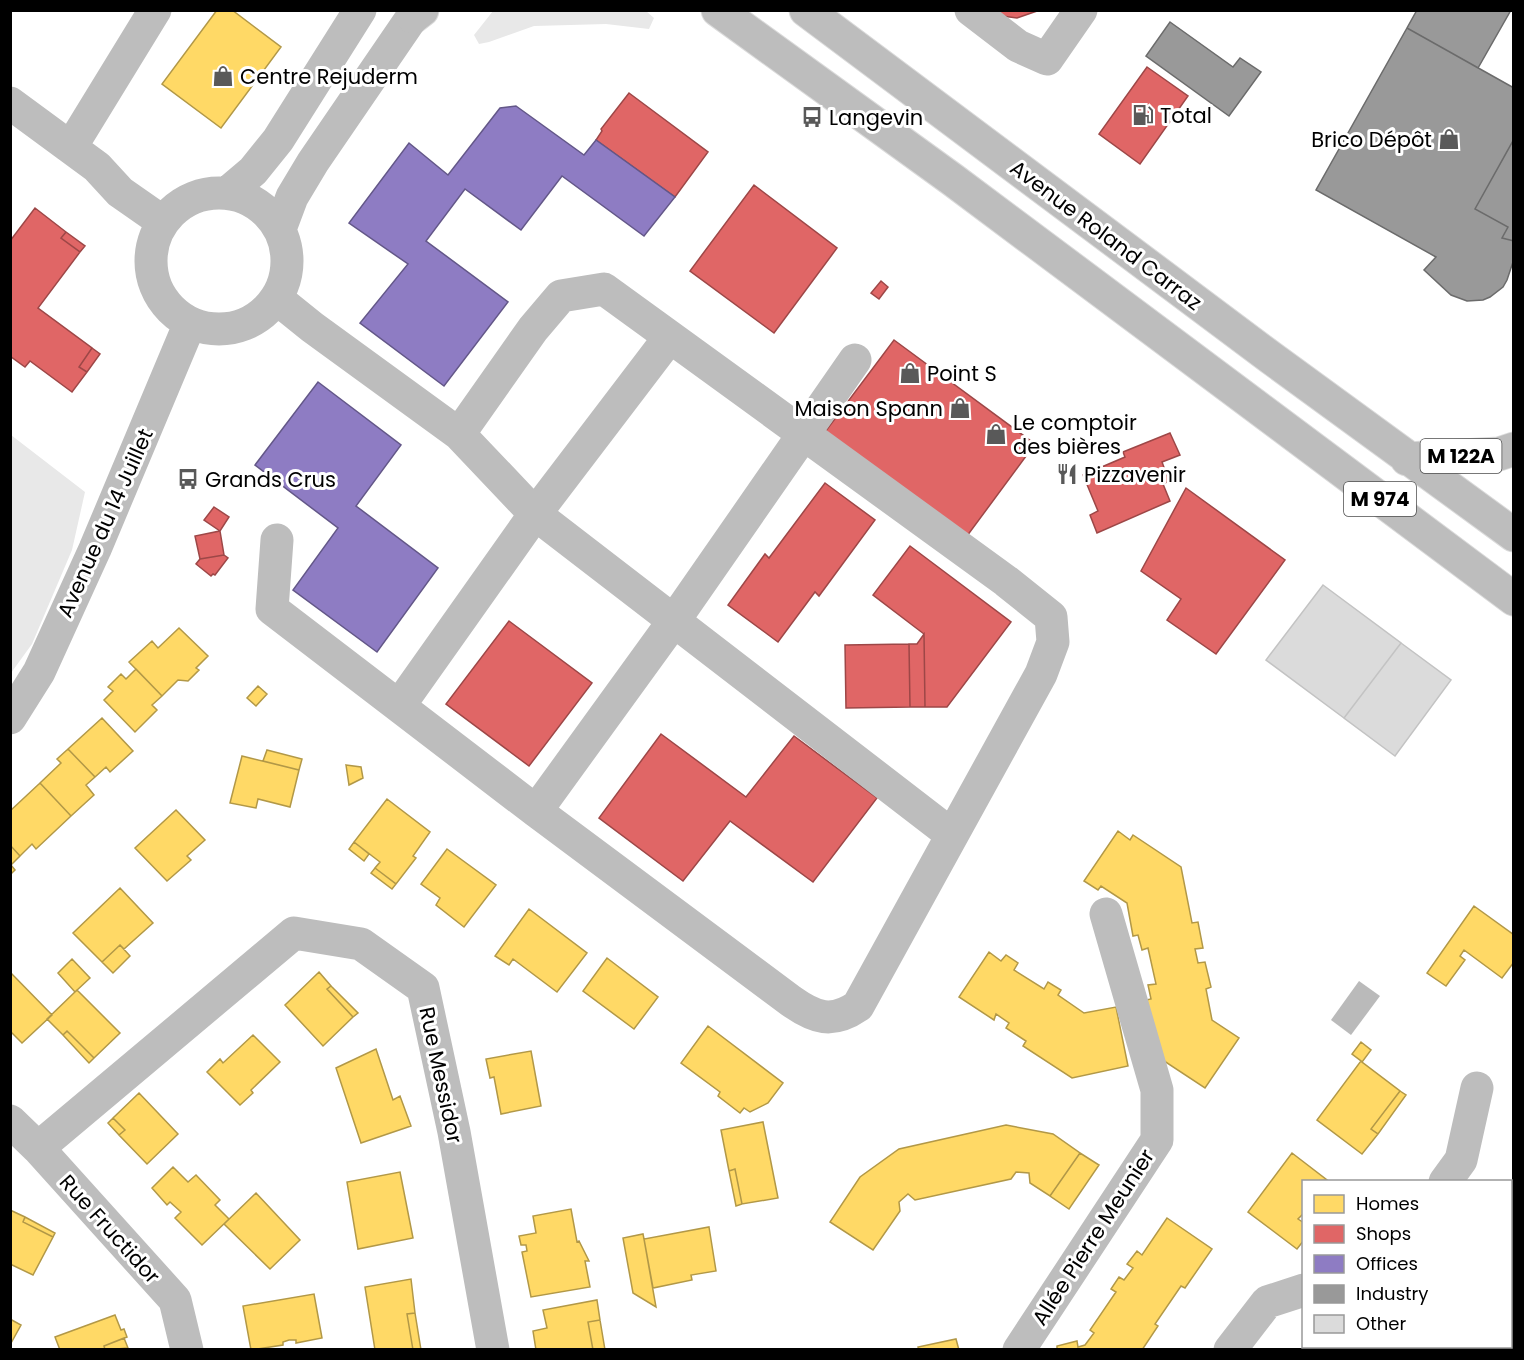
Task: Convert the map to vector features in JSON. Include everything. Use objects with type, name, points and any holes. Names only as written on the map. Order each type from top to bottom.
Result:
[{"type":"street","points":[[71,147],[155,10]]},
{"type":"street","points":[[227,193],[253,171],[278,140],[360,10]]},
{"type":"street","name":"M 974","points":[[718,10],[953,180],[1274,420],[1500,577],[1514,599]]},
{"type":"street","name":"Avenue Roland Carraz","points":[[806,10],[1407,459]]},
{"type":"street","points":[[971,10],[1018,46],[1047,58],[1081,10]]},
{"type":"street","points":[[280,229],[292,197],[313,162],[417,13]]},
{"type":"street","points":[[10,103],[97,167],[120,192],[163,222]]},
{"type":"street","points":[[227,193],[248,199],[257,205],[267,212],[280,229],[287,252],[286,276],[276,298],[263,313],[247,324],[228,329],[208,329],[190,323],[170,308],[156,287],[151,253],[155,237],[163,222],[176,208],[191,198],[227,193]]},
{"type":"street","points":[[277,540],[272,609],[536,811],[807,1013],[824,1017],[843,1016],[858,1006],[1041,674],[1053,642],[1051,617],[1006,581],[604,289],[561,296],[533,329],[459,434]]},
{"type":"street","points":[[276,298],[312,327],[459,434],[535,514],[952,835]]},
{"type":"street","name":"Avenue du 14 Juillet","points":[[10,718],[39,672],[95,549],[190,323]]},
{"type":"street","points":[[399,706],[535,514],[669,338]]},
{"type":"street","points":[[536,811],[674,622],[855,360]]},
{"type":"street","name":"M 122A","points":[[1407,459],[1499,454],[1514,449]]},
{"type":"street","name":"M 974","points":[[1407,459],[1514,535]]},
{"type":"street","name":"Allée Pierre Meunier","points":[[1018,1350],[1157,1140],[1157,1090],[1106,914]]},
{"type":"street","name":"Rue Messidor","points":[[38,1148],[294,933],[361,944],[423,988],[454,1132],[493,1350]]},
{"type":"street","points":[[1446,1180],[1461,1160],[1477,1088]]},
{"type":"street","name":"Rue Fructidor","points":[[10,1121],[38,1148],[175,1300],[187,1350]]},
{"type":"street","points":[[1230,1350],[1267,1302],[1302,1291]]},
{"type":"shaded area","points":[[493,11],[646,11],[654,18],[649,29],[606,24],[534,26],[479,44],[474,35]]},
{"type":"shaded area","points":[[11,435],[85,492],[72,550],[32,644],[11,673]]},
{"type":"shaded area","points":[[1359,981],[1380,996],[1351,1035],[1331,1020]]},
{"type":"building: Homes","points":[[217,10],[232,10],[281,47],[221,128],[162,84]]},
{"type":"building: Homes","points":[[179,628],[208,656],[196,668],[199,670],[188,681],[178,680],[162,696],[129,662],[152,641],[158,648]]},
{"type":"building: Homes","points":[[136,669],[162,696],[152,705],[157,710],[135,732],[104,700],[113,691],[108,687],[121,674],[126,679]]},
{"type":"building: Homes","points":[[258,686],[267,694],[256,706],[247,698]]},
{"type":"building: Homes","points":[[102,718],[133,751],[110,772],[106,767],[95,777],[68,749]]},
{"type":"building: Homes","points":[[68,749],[95,777],[86,785],[94,795],[71,816],[40,783],[61,763],[57,759]]},
{"type":"building: Homes","points":[[267,750],[302,759],[299,770],[263,761]]},
{"type":"building: Homes","points":[[242,756],[299,770],[290,807],[258,799],[256,808],[230,803]]},
{"type":"building: Homes","points":[[346,765],[361,767],[363,778],[349,785]]},
{"type":"building: Homes","points":[[40,783],[71,816],[36,849],[32,844],[20,856],[10,845],[10,811]]},
{"type":"building: Homes","points":[[387,799],[430,832],[413,856],[416,858],[396,884],[375,868],[380,862],[354,842]]},
{"type":"building: Homes","points":[[176,810],[205,840],[187,856],[191,860],[167,881],[135,848]]},
{"type":"building: Homes","points":[[1118,831],[1130,840],[1133,835],[1181,867],[1192,923],[1198,922],[1203,948],[1195,949],[1198,963],[1205,962],[1211,987],[1206,989],[1212,1020],[1239,1038],[1205,1088],[1158,1057],[1146,1000],[1151,999],[1148,985],[1156,984],[1148,948],[1142,950],[1138,935],[1133,936],[1127,903],[1101,886],[1098,890],[1084,881]]},
{"type":"building: Homes","points":[[354,842],[369,854],[364,861],[349,849]]},
{"type":"building: Homes","points":[[10,845],[20,856],[11,865],[15,870],[10,875]]},
{"type":"building: Homes","points":[[447,849],[496,885],[464,927],[436,905],[440,898],[421,884]]},
{"type":"building: Homes","points":[[375,868],[396,884],[392,889],[371,873]]},
{"type":"building: Homes","points":[[120,888],[153,923],[124,949],[120,945],[102,962],[73,933]]},
{"type":"building: Homes","points":[[1474,906],[1514,935],[1514,962],[1502,978],[1464,950],[1460,956],[1465,960],[1446,986],[1427,973]]},
{"type":"building: Homes","points":[[529,909],[587,953],[557,992],[513,959],[509,965],[495,956]]},
{"type":"building: Homes","points":[[120,945],[130,956],[113,973],[102,962]]},
{"type":"building: Homes","points":[[989,952],[1001,961],[1006,955],[1018,963],[1014,970],[1044,989],[1048,982],[1061,990],[1058,995],[1084,1013],[1116,1007],[1128,1066],[1072,1078],[1023,1046],[1026,1041],[1006,1028],[1009,1023],[996,1014],[994,1020],[959,997]]},
{"type":"building: Homes","points":[[607,958],[658,997],[634,1029],[583,991]]},
{"type":"building: Homes","points":[[72,959],[90,978],[75,992],[58,973]]},
{"type":"building: Homes","points":[[10,972],[52,1015],[22,1043],[10,1031]]},
{"type":"building: Homes","points":[[319,972],[331,986],[327,989],[353,1017],[323,1046],[285,1005]]},
{"type":"building: Homes","points":[[331,986],[358,1013],[353,1017],[327,989]]},
{"type":"building: Homes","points":[[77,990],[120,1033],[94,1058],[67,1031],[63,1035],[47,1019]]},
{"type":"building: Homes","points":[[708,1026],[783,1083],[768,1103],[750,1112],[744,1108],[740,1113],[718,1096],[720,1092],[681,1063]]},
{"type":"building: Homes","points":[[67,1031],[94,1058],[89,1063],[63,1035]]},
{"type":"building: Homes","points":[[253,1035],[280,1062],[251,1090],[253,1093],[240,1105],[207,1072],[220,1059],[223,1063]]},
{"type":"building: Homes","points":[[1361,1042],[1371,1050],[1362,1062],[1400,1091],[1371,1129],[1378,1134],[1362,1154],[1317,1120],[1361,1061],[1352,1054]]},
{"type":"building: Homes","points":[[376,1049],[393,1100],[400,1096],[411,1126],[361,1143],[336,1068]]},
{"type":"building: Homes","points":[[531,1051],[541,1106],[501,1114],[494,1077],[490,1078],[486,1059]]},
{"type":"building: Homes","points":[[1400,1091],[1406,1095],[1378,1134],[1371,1129]]},
{"type":"building: Homes","points":[[139,1093],[178,1134],[147,1164],[119,1135],[125,1130],[113,1118]]},
{"type":"building: Homes","points":[[113,1118],[125,1130],[119,1135],[108,1123]]},
{"type":"building: Homes","points":[[763,1122],[778,1198],[742,1204],[735,1169],[729,1171],[721,1130]]},
{"type":"building: Homes","points":[[1006,1125],[1053,1134],[1080,1153],[1050,1196],[1030,1183],[1029,1173],[1016,1172],[1011,1179],[915,1200],[908,1194],[899,1202],[900,1211],[873,1250],[830,1222],[860,1177],[899,1149]]},
{"type":"building: Homes","points":[[1080,1153],[1099,1165],[1069,1209],[1050,1196]]},
{"type":"building: Homes","points":[[1292,1153],[1327,1180],[1302,1180],[1302,1215],[1298,1219],[1302,1222],[1302,1243],[1297,1249],[1248,1212]]},
{"type":"building: Homes","points":[[173,1167],[188,1182],[196,1175],[220,1200],[215,1205],[229,1219],[202,1245],[175,1218],[181,1212],[170,1202],[167,1205],[152,1188]]},
{"type":"building: Homes","points":[[735,1169],[742,1204],[736,1206],[729,1171]]},
{"type":"building: Homes","points":[[400,1172],[413,1238],[358,1249],[347,1182]]},
{"type":"building: Homes","points":[[1512,1189],[1514,1190],[1514,1242],[1512,1240]]},
{"type":"building: Homes","points":[[256,1193],[300,1240],[270,1269],[224,1224]]},
{"type":"building: Homes","points":[[571,1209],[577,1242],[579,1241],[589,1261],[585,1261],[590,1287],[531,1297],[522,1252],[527,1251],[526,1245],[521,1245],[519,1236],[536,1233],[533,1216]]},
{"type":"building: Homes","points":[[10,1210],[25,1217],[23,1222],[53,1237],[33,1275],[10,1264]]},
{"type":"building: Homes","points":[[25,1217],[55,1233],[53,1237],[23,1222]]},
{"type":"building: Homes","points":[[1167,1218],[1212,1249],[1185,1288],[1181,1286],[1155,1324],[1158,1326],[1142,1350],[1057,1350],[1057,1346],[1077,1341],[1078,1347],[1085,1345],[1094,1333],[1090,1330],[1116,1292],[1111,1289],[1119,1277],[1124,1280],[1133,1268],[1127,1264],[1137,1251],[1142,1255]]},
{"type":"building: Homes","points":[[709,1227],[716,1271],[691,1275],[692,1280],[653,1288],[644,1239]]},
{"type":"building: Homes","points":[[643,1234],[656,1307],[633,1293],[623,1238]]},
{"type":"building: Homes","points":[[411,1279],[415,1313],[407,1314],[413,1350],[375,1350],[365,1287]]},
{"type":"building: Homes","points":[[314,1294],[322,1338],[296,1343],[296,1340],[289,1340],[283,1342],[283,1345],[251,1350],[243,1306]]},
{"type":"building: Homes","points":[[597,1300],[600,1320],[588,1322],[593,1350],[536,1350],[533,1331],[547,1328],[543,1310]]},
{"type":"building: Homes","points":[[415,1313],[421,1350],[413,1350],[407,1314]]},
{"type":"building: Homes","points":[[115,1315],[121,1330],[124,1329],[127,1337],[104,1346],[105,1350],[60,1350],[55,1337]]},
{"type":"building: Homes","points":[[10,1319],[21,1325],[10,1345]]},
{"type":"building: Homes","points":[[600,1320],[605,1350],[593,1350],[588,1322]]},
{"type":"building: Homes","points":[[124,1338],[128,1348],[105,1350],[104,1346]]},
{"type":"building: Homes","points":[[956,1339],[959,1350],[919,1350],[918,1347]]},
{"type":"building: Homes","points":[[1406,1348],[1468,1348],[1470,1350],[1405,1350]]},
{"type":"building: Shops","points":[[983,10],[1040,10],[1017,18]]},
{"type":"building: Shops","name":"Total","points":[[1147,67],[1188,96],[1140,164],[1099,134]]},
{"type":"building: Shops","points":[[629,93],[708,152],[675,197],[596,140],[601,129]]},
{"type":"building: Shops","points":[[754,185],[837,248],[774,333],[690,271]]},
{"type":"building: Shops","points":[[35,208],[66,232],[61,238],[80,252],[38,308],[92,348],[79,367],[87,372],[72,392],[30,361],[25,367],[10,356],[10,241]]},
{"type":"building: Shops","points":[[66,232],[85,246],[80,252],[61,238]]},
{"type":"building: Shops","points":[[881,281],[888,287],[879,299],[871,293]]},
{"type":"building: Shops","points":[[894,340],[1035,444],[967,536],[825,432]]},
{"type":"building: Shops","points":[[92,348],[100,354],[87,372],[79,367]]},
{"type":"building: Shops","points":[[1170,433],[1180,455],[1162,462],[1169,481],[1163,484],[1170,501],[1097,533],[1090,515],[1098,511],[1083,475],[1125,457],[1123,452]]},
{"type":"building: Shops","points":[[825,483],[875,520],[819,596],[815,592],[778,642],[728,605],[765,554],[769,558]]},
{"type":"building: Shops","points":[[1186,488],[1285,560],[1216,654],[1167,620],[1181,599],[1141,571]]},
{"type":"building: Shops","points":[[214,507],[229,517],[220,531],[204,520]]},
{"type":"building: Shops","points":[[220,531],[224,555],[200,559],[195,536]]},
{"type":"building: Shops","points":[[910,546],[1011,622],[947,707],[925,707],[924,634],[873,595]]},
{"type":"building: Shops","points":[[224,555],[228,558],[215,575],[211,576],[196,564],[200,559]]},
{"type":"building: Shops","points":[[509,621],[592,683],[529,766],[446,704]]},
{"type":"building: Shops","points":[[924,634],[925,707],[910,707],[909,644],[917,644]]},
{"type":"building: Shops","points":[[909,644],[910,707],[846,708],[845,645]]},
{"type":"building: Shops","points":[[661,734],[746,797],[794,736],[877,798],[813,882],[730,821],[683,881],[599,818]]},
{"type":"building: Offices","points":[[516,106],[584,155],[596,140],[675,197],[644,236],[562,176],[521,230],[465,189],[426,241],[508,302],[444,386],[360,323],[408,264],[349,223],[409,143],[448,175],[500,108]]},
{"type":"building: Offices","points":[[318,382],[401,445],[356,506],[438,568],[377,652],[293,590],[338,528],[255,465]]},
{"type":"building: Industry","points":[[1417,10],[1511,10],[1478,68],[1407,28]]},
{"type":"building: Industry","points":[[1170,22],[1233,67],[1240,58],[1261,72],[1229,116],[1146,56]]},
{"type":"building: Industry","points":[[1407,28],[1514,88],[1514,139],[1475,209],[1508,227],[1502,238],[1514,241],[1514,259],[1503,287],[1483,300],[1467,301],[1451,295],[1424,270],[1436,257],[1316,190]]},
{"type":"building: Industry","points":[[1514,139],[1514,241],[1502,238],[1508,227],[1475,209]]},
{"type":"building: Other","points":[[1323,585],[1401,643],[1344,718],[1266,660]]},
{"type":"building: Other","points":[[1401,643],[1451,680],[1395,756],[1344,718]]},
{"type":"place","name":"Centre Rejuderm","points":[[223,76]]},
{"type":"place","name":"Total","points":[[1143,115]]},
{"type":"place","name":"Langevin","points":[[812,117]]},
{"type":"place","name":"Brico Dépôt","points":[[1449,139]]},
{"type":"place","name":"Point S","points":[[910,373]]},
{"type":"place","name":"Maison Spann","points":[[960,408]]},
{"type":"place","name":"Le comptoir des bières","points":[[996,434]]},
{"type":"place","name":"Pizzavenir","points":[[1067,474]]},
{"type":"place","name":"Grands Crus","points":[[188,479]]}]
